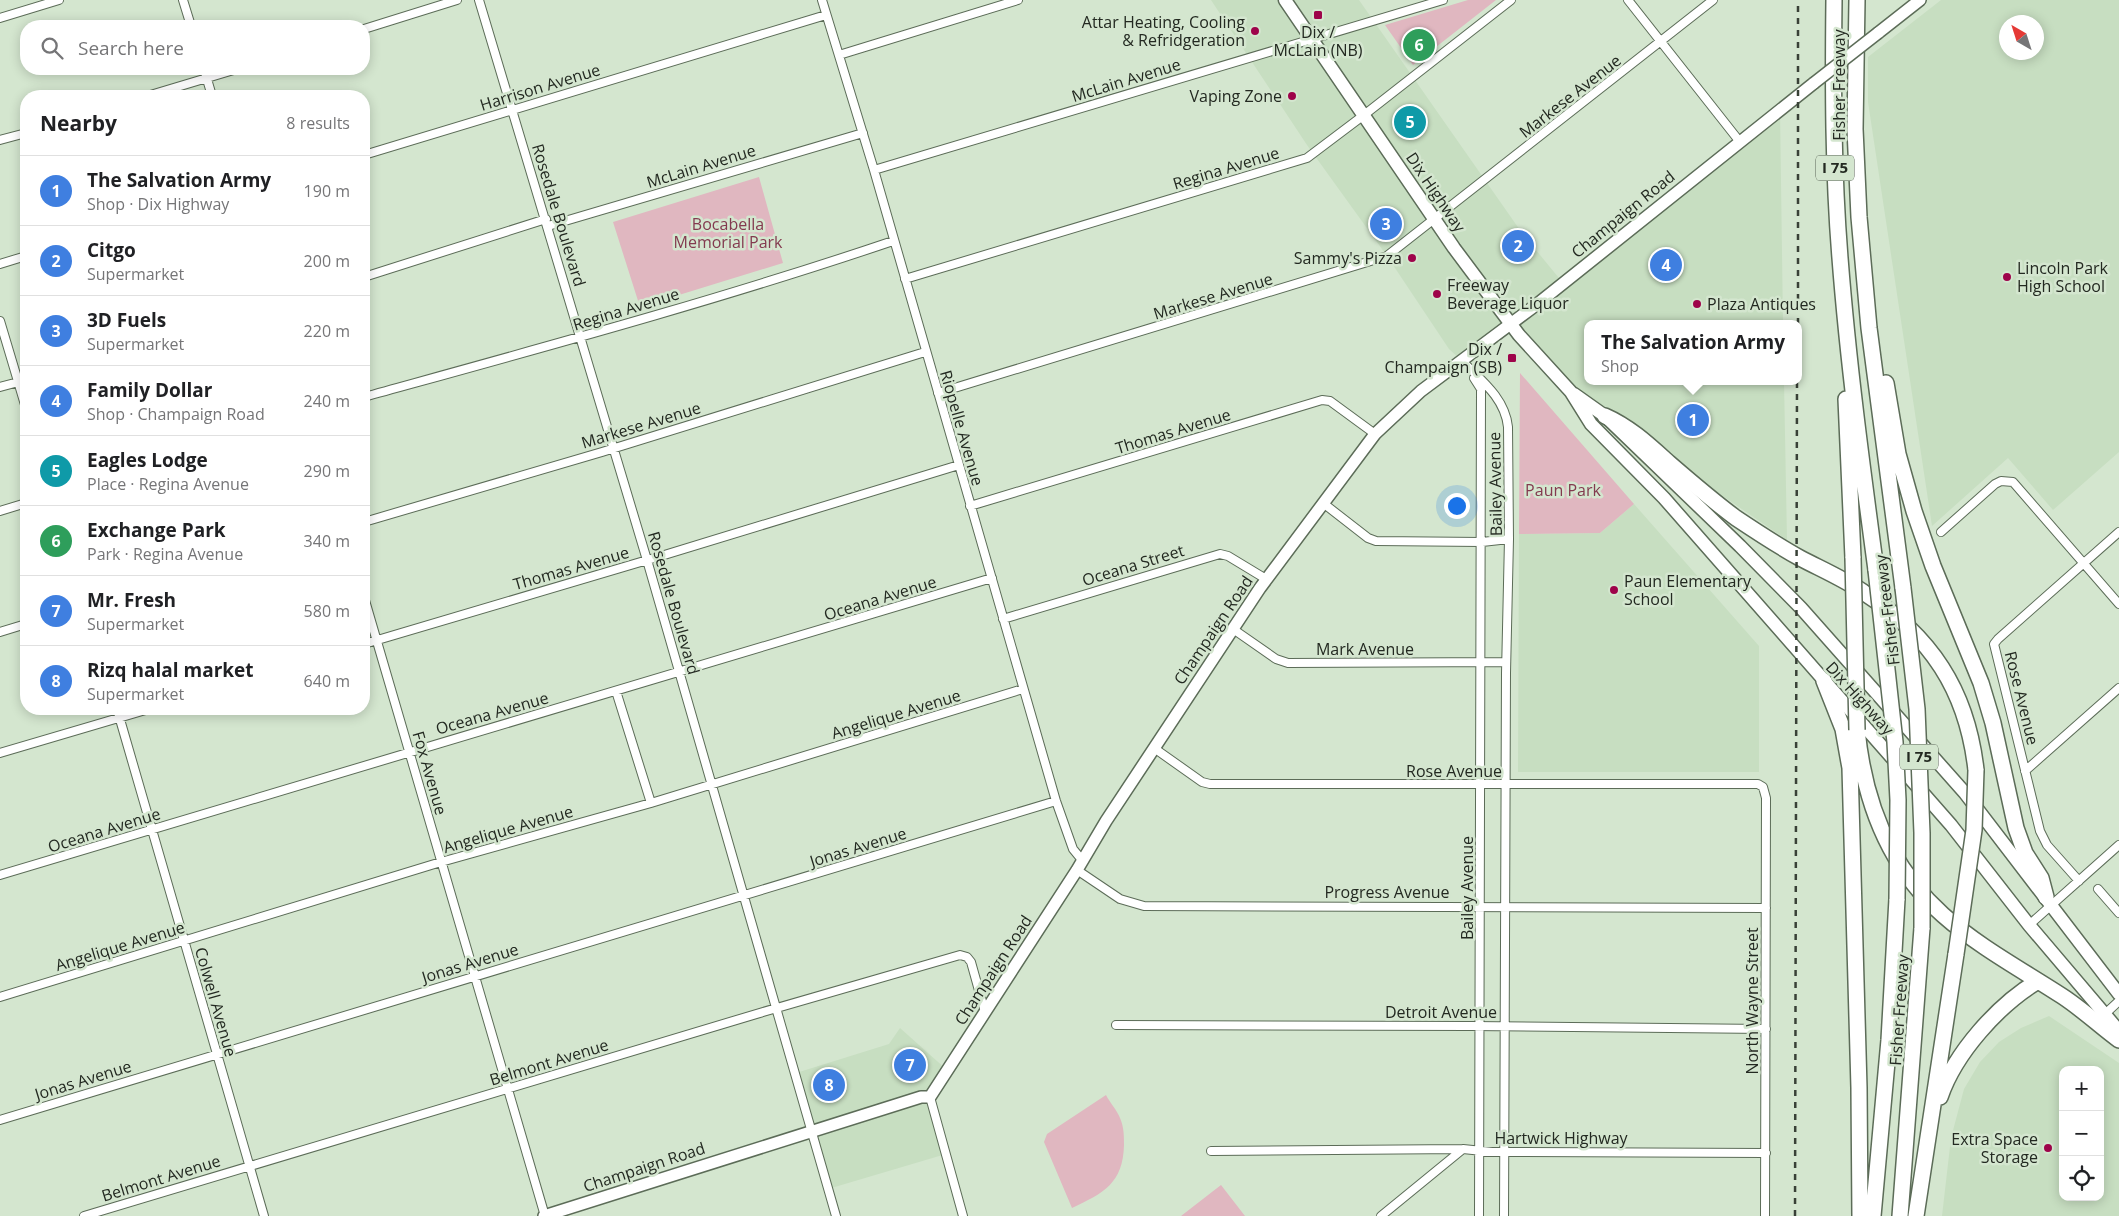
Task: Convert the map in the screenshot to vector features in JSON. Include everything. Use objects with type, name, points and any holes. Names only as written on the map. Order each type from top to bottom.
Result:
[{"type":"highway","name":"Fisher Freeway","points":[[1834,0],[1834,132],[1837,222],[1848,336],[1895,742],[1898,800],[1897,899],[1890,1022],[1873,1216]]},
{"type":"highway","name":"Fisher Freeway","points":[[1857,0],[1855,129],[1862,256],[1917,708],[1922,833],[1922,928],[1900,1216]]},
{"type":"highway","points":[[1848,336],[1843,358],[1853,558],[1857,730],[1864,781],[1872,810],[1889,847],[1914,883],[1943,915],[1988,948],[2063,997],[2119,1040]]},
{"type":"highway","points":[[1872,343],[1880,356],[1898,454],[1914,511],[1932,566],[1981,683],[1994,723],[2016,828],[2025,853],[2041,878],[2049,901]]},
{"type":"highway","points":[[1605,416],[1623,424],[1703,492],[1738,518],[1791,553],[1863,592],[1897,617],[1919,637],[1940,664],[1956,690],[1970,732],[1976,770],[1974,830],[1916,1216]]},
{"type":"highway","points":[[1824,681],[1843,729],[1850,768],[1859,1088],[1860,1216]]},
{"type":"highway","points":[[1930,1130],[1946,1082],[1963,1052],[1994,1018],[2026,988],[2038,981]]},
{"type":"main road","name":"Dix Highway","points":[[1285,0],[1435,220],[1509,323],[1571,392],[1591,424],[1664,498],[1951,825],[2029,925],[2119,1031]]},
{"type":"main road","name":"Dix Highway","points":[[1571,392],[1605,416],[1740,546],[1801,608],[1965,793],[2119,994]]},
{"type":"street","points":[[0,18],[59,0]]},
{"type":"street","points":[[183,0],[189,20]]},
{"type":"street","points":[[370,27],[457,0]]},
{"type":"street","name":"Rosedale Boulevard","points":[[479,0],[647,560],[836,1216]]},
{"type":"street","name":"Riopelle Avenue","points":[[822,0],[874,170],[1056,801],[1079,865]]},
{"type":"street","points":[[839,55],[1018,0]]},
{"type":"street","name":"McLain Avenue","points":[[874,170],[1443,0]]},
{"type":"street","name":"Regina Avenue","points":[[905,280],[1307,158],[1364,116],[1510,0]]},
{"type":"street","points":[[1628,0],[1740,142]]},
{"type":"street","name":"Markese Avenue","points":[[938,394],[1388,256],[1713,0]]},
{"type":"street","name":"Champaign Road","points":[[545,1216],[921,1097],[930,1097],[1154,748],[1233,629],[1266,580],[1375,434],[1421,391],[1509,323],[1536,305],[1920,0]]},
{"type":"street","name":"Harrison Avenue","points":[[370,153],[826,15]]},
{"type":"street","points":[[206,75],[210,90]]},
{"type":"street","points":[[167,90],[217,75]]},
{"type":"street","name":"McLain Avenue","points":[[370,275],[863,133]]},
{"type":"street","points":[[0,140],[20,135]]},
{"type":"street","name":"Regina Avenue","points":[[370,395],[581,337],[789,275],[893,240]]},
{"type":"street","points":[[0,264],[20,258]]},
{"type":"street","points":[[0,321],[20,376]]},
{"type":"street","name":"Markese Avenue","points":[[370,520],[614,448],[925,352]]},
{"type":"street","name":"Bailey Avenue","points":[[1461,360],[1491,390],[1501,403],[1507,417],[1510,540],[1506,662],[1504,1216]]},
{"type":"street","name":"Bailey Avenue","points":[[1461,360],[1481,388],[1481,1026],[1479,1216]]},
{"type":"street","points":[[0,387],[20,382]]},
{"type":"street","name":"Thomas Avenue","points":[[970,506],[1322,400],[1330,401],[1375,434]]},
{"type":"street","name":"Thomas Avenue","points":[[370,642],[959,465]]},
{"type":"street","points":[[1941,532],[1995,484],[2007,481],[2013,482],[2119,604]]},
{"type":"street","points":[[1323,503],[1368,538],[1376,541],[1482,542],[1510,540]]},
{"type":"street","points":[[0,511],[20,505]]},
{"type":"street","name":"Rose Avenue","points":[[2079,881],[2042,838],[1994,644],[2119,532]]},
{"type":"street","name":"Oceana Street","points":[[1003,619],[1220,554],[1228,556],[1266,580]]},
{"type":"street","name":"Oceana Avenue","points":[[0,875],[992,578]]},
{"type":"street","name":"Fox Avenue","points":[[370,617],[545,1216]]},
{"type":"street","points":[[0,632],[20,626]]},
{"type":"street","name":"Mark Avenue","points":[[1233,629],[1276,659],[1288,662],[1506,662]]},
{"type":"street","points":[[2025,771],[2119,688]]},
{"type":"street","name":"Angelique Avenue","points":[[0,997],[441,862],[651,803],[1023,689]]},
{"type":"street","points":[[616,691],[651,803]]},
{"type":"street","name":"Colwell Avenue","points":[[118,715],[264,1216]]},
{"type":"street","points":[[0,754],[129,715]]},
{"type":"street","name":"Rose Avenue","points":[[1154,748],[1202,782],[1210,784],[1758,784],[1763,787]]},
{"type":"street","name":"North Wayne Street","points":[[1763,787],[1766,798],[1765,1216]]},
{"type":"street","name":"Jonas Avenue","points":[[0,1120],[474,976],[744,897],[1056,801]]},
{"type":"street","points":[[2029,925],[2049,901],[2079,881],[2119,845]]},
{"type":"street","name":"Progress Avenue","points":[[1079,865],[1120,899],[1144,906],[1766,908]]},
{"type":"street","points":[[2098,889],[2119,913]]},
{"type":"street","name":"Belmont Avenue","points":[[84,1216],[776,1009],[960,956],[967,957],[971,962],[985,1012]]},
{"type":"street","points":[[2104,1014],[2119,1001]]},
{"type":"street","name":"Detroit Avenue","points":[[1116,1026],[1505,1026],[1766,1029]]},
{"type":"street","points":[[930,1097],[963,1216]]},
{"type":"street","points":[[1381,1216],[1463,1150]]},
{"type":"street","name":"Hartwick Highway","points":[[1211,1151],[1463,1150],[1505,1152],[1766,1153]]},
{"type":"shaded area","points":[[1211,0],[1359,0],[1522,233],[1563,283],[1780,110],[1783,320],[1584,320],[1584,385],[1784,385],[1787,540],[1571,392],[1510,324],[1461,360],[1449,349],[1387,256],[1307,145]]},
{"type":"shaded area","name":"Lincoln Park High School","points":[[1941,0],[2119,0],[2119,452],[2053,510],[2008,458],[1932,526],[1868,102],[1868,57]]},
{"type":"shaded area","name":"Paun Elementary School","points":[[1634,504],[1759,646],[1759,772],[1518,772],[1519,534],[1600,533]]},
{"type":"shaded area","points":[[2049,1016],[2119,1063],[2119,1216],[1942,1216],[1951,1138],[1964,1089],[1980,1062],[1999,1042],[2021,1028]]},
{"type":"shaded area","points":[[900,1028],[947,1070],[930,1097],[946,1154],[828,1189],[796,1073],[889,1044]]},
{"type":"green space","points":[[1468,0],[1496,0],[1413,65],[1385,25]]},
{"type":"green space","name":"Bocabella Memorial Park","points":[[759,177],[783,263],[640,307],[613,222]]},
{"type":"green space","name":"Paun Park","points":[[1520,373],[1634,504],[1600,533],[1519,534]]},
{"type":"green space","points":[[1106,1095],[1119,1115],[1123,1128],[1124,1145],[1120,1169],[1110,1185],[1072,1208],[1044,1142],[1047,1134]]},
{"type":"green space","points":[[1221,1185],[1245,1216],[1181,1216]]},
{"type":"railway","points":[[1798,0],[1798,320]]},
{"type":"railway","points":[[1795,1216],[1797,385]]},
{"type":"place","name":"Dix / McLain (NB)","points":[[1318,15]]},
{"type":"place","name":"Attar Heating, Cooling & Refridgeration","points":[[1255,31]]},
{"type":"place","name":"Exchange Park","points":[[1419,45]]},
{"type":"place","name":"Vaping Zone","points":[[1292,96]]},
{"type":"place","name":"Eagles Lodge","points":[[1410,122]]},
{"type":"place","name":"3D Fuels","points":[[1386,224]]},
{"type":"place","name":"Citgo","points":[[1518,246]]},
{"type":"place","name":"Sammy's Pizza","points":[[1412,258]]},
{"type":"place","name":"Family Dollar","points":[[1666,265]]},
{"type":"place","name":"Lincoln Park High School","points":[[2007,277]]},
{"type":"place","name":"Freeway Beverage Liquor","points":[[1437,294]]},
{"type":"place","name":"Plaza Antiques","points":[[1697,304]]},
{"type":"place","name":"Dix / Champaign (SB)","points":[[1512,358]]},
{"type":"place","name":"The Salvation Army","points":[[1693,420]]},
{"type":"place","name":"Paun Elementary School","points":[[1614,590]]},
{"type":"place","name":"Mr. Fresh","points":[[910,1065]]},
{"type":"place","name":"Rizq halal market","points":[[829,1085]]},
{"type":"place","name":"Extra Space Storage","points":[[2048,1148]]}]
